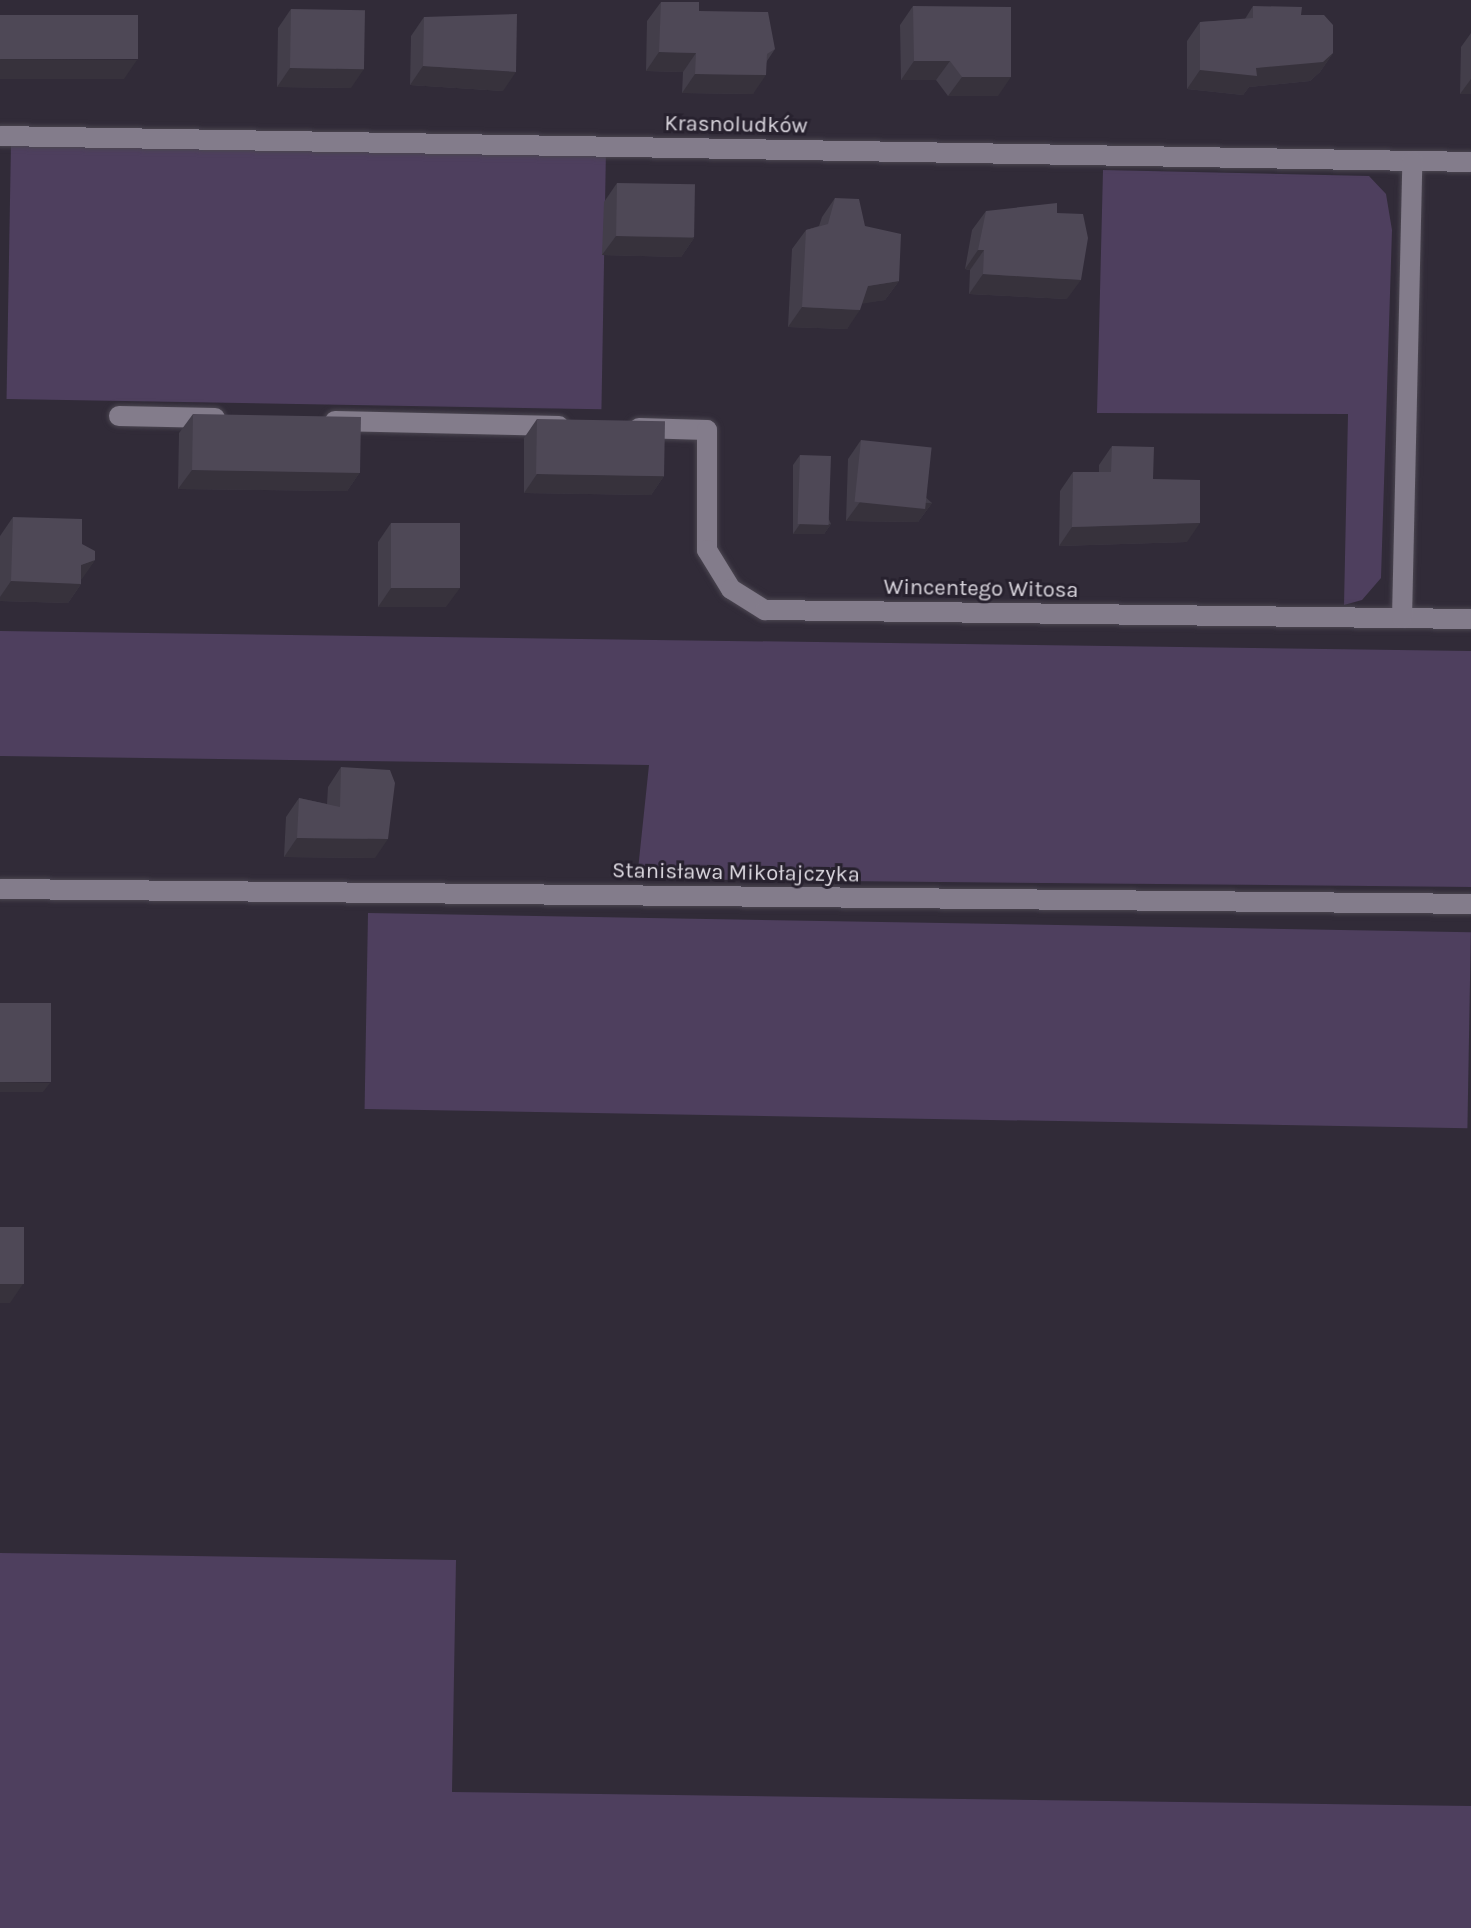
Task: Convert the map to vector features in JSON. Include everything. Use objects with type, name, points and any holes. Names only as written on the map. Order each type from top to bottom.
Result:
[{"type":"street","name":"Krasnoludków","points":[[0,136],[1471,162]]},
{"type":"street","points":[[1402,618],[1412,161]]},
{"type":"street","points":[[119,416],[246,419]]},
{"type":"street","points":[[310,421],[580,427]]},
{"type":"street","name":"Wincentego Witosa","points":[[612,428],[707,430],[707,550],[731,589],[765,610],[1471,619]]},
{"type":"street","name":"Stanisława Mikołajczyka","points":[[0,889],[1471,904]]},
{"type":"shaded area","points":[[11,143],[606,153],[601,409],[7,399]]},
{"type":"shaded area","points":[[1103,170],[1369,176],[1386,194],[1392,230],[1381,578],[1362,600],[1344,605],[1348,414],[1097,413]]},
{"type":"shaded area","points":[[0,631],[1471,651],[1471,887],[637,879],[649,765],[0,756]]},
{"type":"shaded area","points":[[368,913],[1471,932],[1467,1128],[365,1109]]},
{"type":"shaded area","points":[[0,1553],[456,1560],[452,1792],[1471,1806],[1471,1928],[0,1928]]},
{"type":"building","points":[[661,2],[699,2],[699,11],[768,12],[775,49],[767,54],[766,75],[695,74],[696,53],[659,52]]},
{"type":"building","points":[[913,6],[1011,7],[1011,77],[962,77],[950,61],[914,61]]},
{"type":"building","points":[[1253,6],[1302,7],[1301,15],[1324,15],[1333,25],[1333,53],[1323,62],[1256,68],[1257,76],[1200,70],[1200,22],[1253,18]]},
{"type":"building","points":[[291,9],[365,10],[364,69],[290,68]]},
{"type":"building","points":[[517,14],[516,72],[423,66],[424,17]]},
{"type":"building","points":[[0,15],[138,15],[138,59],[0,59]]},
{"type":"building","points":[[617,183],[695,184],[694,237],[616,236]]},
{"type":"building","points":[[835,198],[859,199],[865,226],[901,234],[899,281],[868,286],[860,310],[802,307],[806,230],[828,224]]},
{"type":"building","points":[[1057,203],[1057,213],[1083,214],[1088,238],[1081,280],[983,274],[984,250],[978,250],[986,211]]},
{"type":"building","points":[[193,414],[361,417],[360,473],[192,470]]},
{"type":"building","points":[[537,419],[665,421],[664,476],[536,474]]},
{"type":"building","points":[[861,440],[932,447],[925,509],[855,502]]},
{"type":"building","points":[[1112,446],[1154,447],[1153,479],[1200,480],[1200,523],[1072,527],[1073,472],[1111,472]]},
{"type":"building","points":[[800,455],[831,456],[829,525],[798,524]]},
{"type":"building","points":[[13,517],[82,519],[82,544],[95,551],[95,560],[81,565],[81,584],[11,581]]},
{"type":"building","points":[[391,523],[460,523],[460,588],[391,588]]},
{"type":"building","points":[[341,767],[390,770],[395,783],[388,839],[297,838],[299,798],[340,807]]},
{"type":"building","points":[[0,1003],[51,1003],[51,1082],[0,1082]]},
{"type":"building","points":[[0,1227],[24,1227],[24,1284],[0,1284]]}]
